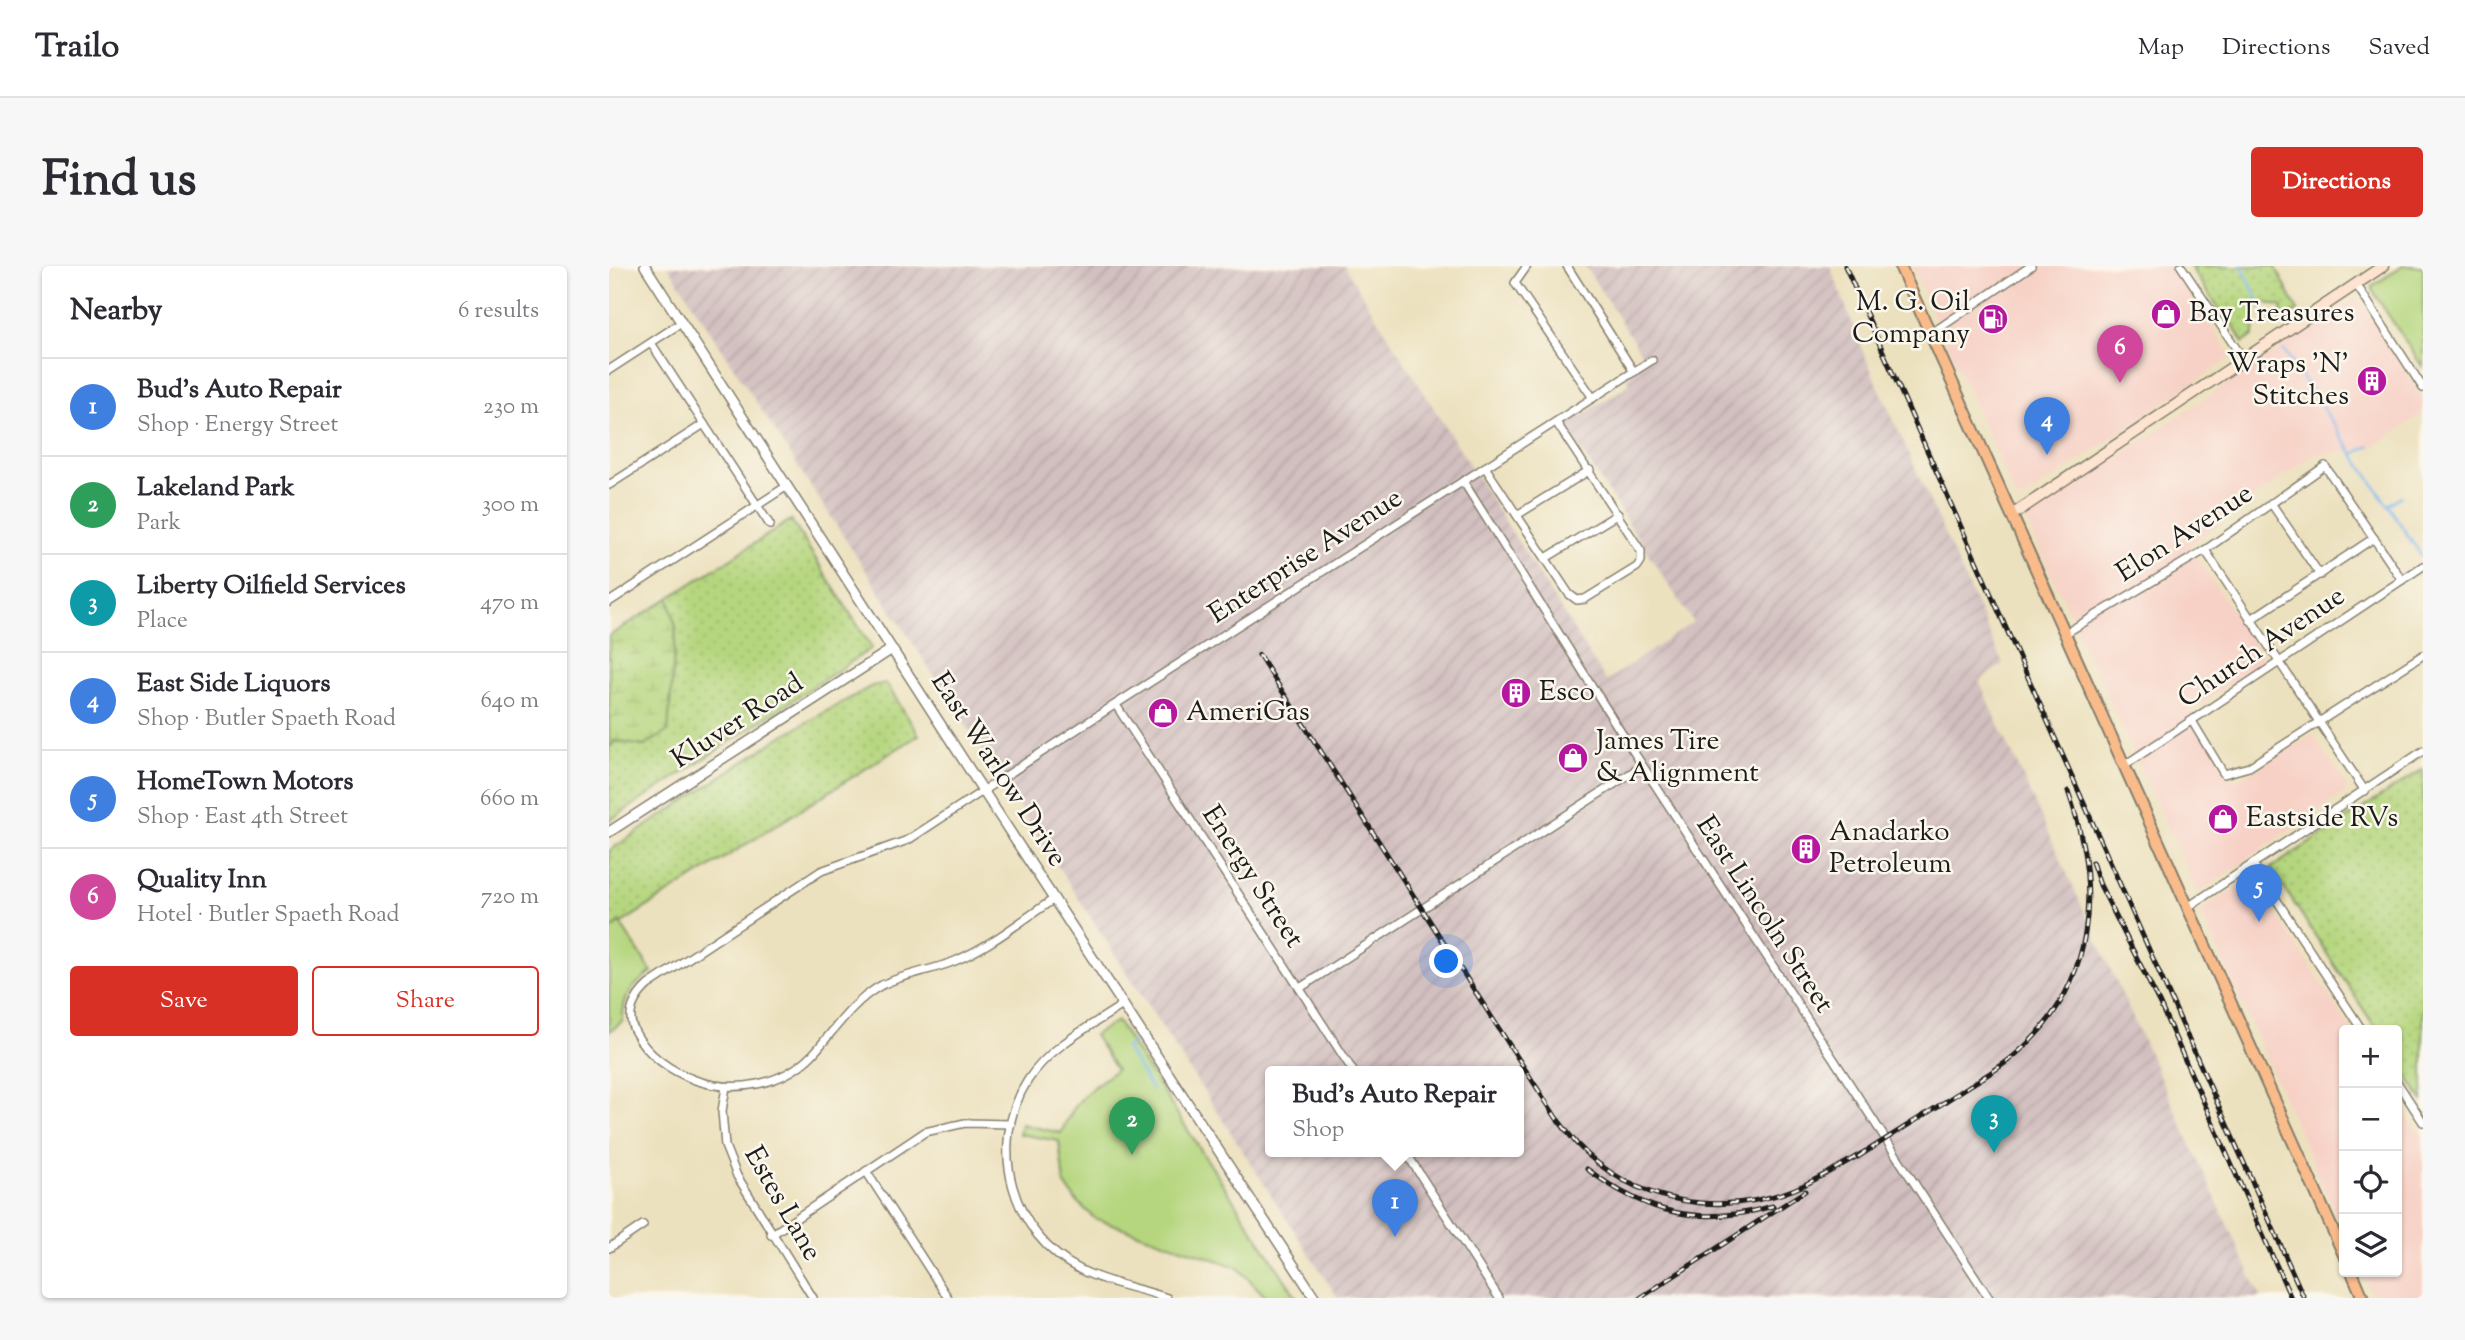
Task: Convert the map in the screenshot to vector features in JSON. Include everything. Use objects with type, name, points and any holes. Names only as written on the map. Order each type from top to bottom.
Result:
[{"type":"main road","points":[[1900,266],[2339,1244]]},
{"type":"main road","points":[[2012,515],[2356,284],[2365,271],[2383,266]]},
{"type":"main road","points":[[2354,1277],[2363,1298]]},
{"type":"street","name":"East Warlow Drive","points":[[645,266],[1315,1298]]},
{"type":"street","points":[[1527,266],[1515,283],[1593,398]]},
{"type":"street","points":[[1567,266],[1634,372]]},
{"type":"street","points":[[1932,333],[2031,266]]},
{"type":"street","points":[[2181,266],[2244,360]]},
{"type":"street","points":[[2356,284],[2423,388]]},
{"type":"street","points":[[609,370],[681,324]]},
{"type":"street","points":[[651,343],[770,525]]},
{"type":"street","name":"Enterprise Avenue","points":[[726,1087],[699,1082],[677,1073],[656,1058],[639,1040],[632,1028],[631,1015],[638,994],[647,985],[821,871],[908,840],[1652,360]]},
{"type":"street","points":[[1485,467],[1569,594],[1577,600],[1585,598],[1637,566],[1641,561],[1641,551],[1556,422]]},
{"type":"street","points":[[609,485],[704,424]]},
{"type":"street","name":"Elon Avenue","points":[[2066,633],[2205,550],[2325,466],[2374,538]]},
{"type":"street","points":[[1517,515],[1590,470]]},
{"type":"street","name":"East Lincoln Street","points":[[1463,481],[1642,765],[1989,1298]]},
{"type":"street","points":[[609,602],[787,486]]},
{"type":"street","points":[[2271,503],[2320,575]]},
{"type":"street","points":[[1546,558],[1618,514]]},
{"type":"street","points":[[2250,620],[2374,538],[2402,580]]},
{"type":"street","points":[[2205,550],[2365,791]]},
{"type":"street","name":"Church Avenue","points":[[2125,765],[2423,566]]},
{"type":"street","name":"Kluver Road","points":[[609,832],[892,649]]},
{"type":"street","points":[[2192,721],[2224,774],[2249,767],[2423,655]]},
{"type":"street","name":"Energy Street","points":[[1116,705],[1350,1066]]},
{"type":"street","points":[[2189,907],[2423,751]]},
{"type":"street","points":[[1300,988],[1642,765]]},
{"type":"street","points":[[2253,864],[2359,1025]]},
{"type":"street","points":[[726,1087],[748,1086],[787,1073],[812,1055],[851,1010],[880,986],[974,952],[1054,899]]},
{"type":"street","points":[[1124,1004],[1064,1044],[1029,1078],[1017,1101],[1011,1124],[1007,1154],[1010,1185],[1037,1236],[1056,1255],[1081,1270],[1167,1298]]},
{"type":"street","name":"Estes Lane","points":[[726,1087],[722,1111],[725,1146],[737,1176],[771,1235],[813,1298]]},
{"type":"street","points":[[2401,1088],[2423,1122]]},
{"type":"street","points":[[771,1235],[925,1132],[965,1123],[1011,1124]]},
{"type":"street","points":[[1409,1157],[1499,1298]]},
{"type":"street","points":[[866,1171],[948,1298]]},
{"type":"street","points":[[609,1248],[643,1225]]},
{"type":"street","points":[[1135,1298],[1138,1288]]},
{"type":"shaded area","points":[[668,266],[1344,266],[1606,681],[1693,622],[1565,426],[1630,384],[1622,369],[1643,356],[1585,266],[1830,266],[1864,354],[2003,664],[1979,681],[2261,1298],[1338,1298]]},
{"type":"shaded area","points":[[1912,266],[2172,266],[2232,357],[2024,498],[2016,498]]},
{"type":"shaded area","points":[[2353,299],[2359,300],[2423,399],[2423,413],[2371,448],[2313,455],[2189,545],[2264,660],[2191,711],[2235,781],[2313,735],[2346,784],[2346,792],[2198,893],[2028,523],[2030,516]]},
{"type":"shaded area","points":[[2250,882],[2257,891],[2260,890],[2349,1025],[2339,1025],[2339,1222],[2202,914],[2205,907]]},
{"type":"shaded area","points":[[2402,1107],[2423,1139],[2423,1298],[2373,1298],[2364,1277],[2402,1277]]},
{"type":"green space","points":[[2190,266],[2275,266],[2298,311],[2280,321],[2282,307],[2256,300],[2254,335],[2243,343]]},
{"type":"green space","points":[[2403,266],[2423,266],[2423,368],[2372,290],[2372,286]]},
{"type":"green space","points":[[791,520],[872,648],[609,821],[609,747],[615,741],[645,746],[676,629],[669,598]]},
{"type":"green space","points":[[669,598],[676,629],[668,731],[644,746],[615,741],[609,747],[609,636]]},
{"type":"green space","points":[[886,683],[919,735],[609,931],[609,851],[782,736],[872,686]]},
{"type":"green space","points":[[2423,769],[2423,1101],[2402,1069],[2402,1025],[2374,1025],[2271,868]]},
{"type":"green space","points":[[620,923],[652,972],[630,992],[624,1005],[623,1021],[609,1032],[609,931]]},
{"type":"green space","points":[[1117,1021],[1297,1298],[1267,1298],[1237,1267],[1094,1218],[1064,1183],[1059,1141],[1019,1134],[1021,1124],[1061,1133],[1083,1097],[1116,1070],[1094,1035]]},
{"type":"waterway","points":[[2242,266],[2269,324]]},
{"type":"waterway","points":[[2284,350],[2421,555]]},
{"type":"waterway","points":[[2354,454],[2369,446]]},
{"type":"waterway","points":[[2388,505],[2401,496]]},
{"type":"waterway","points":[[1135,1042],[1126,1048],[1152,1090]]},
{"type":"railway","points":[[1845,266],[2304,1298]]},
{"type":"railway","points":[[1259,655],[1523,1066]]},
{"type":"railway","points":[[1858,1157],[2009,1060],[2042,1028],[2063,998],[2077,966],[2085,933],[2088,899],[2086,863],[2068,791]]},
{"type":"railway","points":[[2092,862],[2100,885],[2160,1004],[2291,1298]]},
{"type":"railway","points":[[1524,1068],[1557,1119],[1577,1144],[1599,1164],[1624,1180],[1679,1200],[1738,1203],[1767,1198],[1795,1189],[1866,1151]]},
{"type":"railway","points":[[1587,1169],[1631,1197],[1675,1212],[1722,1215],[1773,1206]]},
{"type":"railway","points":[[1640,1298],[1805,1191]]},
{"type":"place","name":"Bay Treasures","points":[[2166,314]]},
{"type":"place","name":"M. G. Oil Company","points":[[1993,319]]},
{"type":"place","name":"Wraps 'N' Stitches","points":[[2372,381]]},
{"type":"place","name":"Quality Inn","points":[[2120,383]]},
{"type":"place","name":"East Side Liquors","points":[[2047,455]]},
{"type":"place","name":"Esco","points":[[1516,693]]},
{"type":"place","name":"AmeriGas","points":[[1163,713]]},
{"type":"place","name":"James Tire & Alignment","points":[[1573,758]]},
{"type":"place","name":"Eastside RVs","points":[[2223,819]]},
{"type":"place","name":"Anadarko Petroleum","points":[[1806,849]]},
{"type":"place","name":"HomeTown Motors","points":[[2259,922]]},
{"type":"place","name":"Liberty Oilfield Services","points":[[1994,1153]]},
{"type":"place","name":"Lakeland Park","points":[[1132,1155]]},
{"type":"place","name":"Bud's Auto Repair","points":[[1395,1237]]}]
